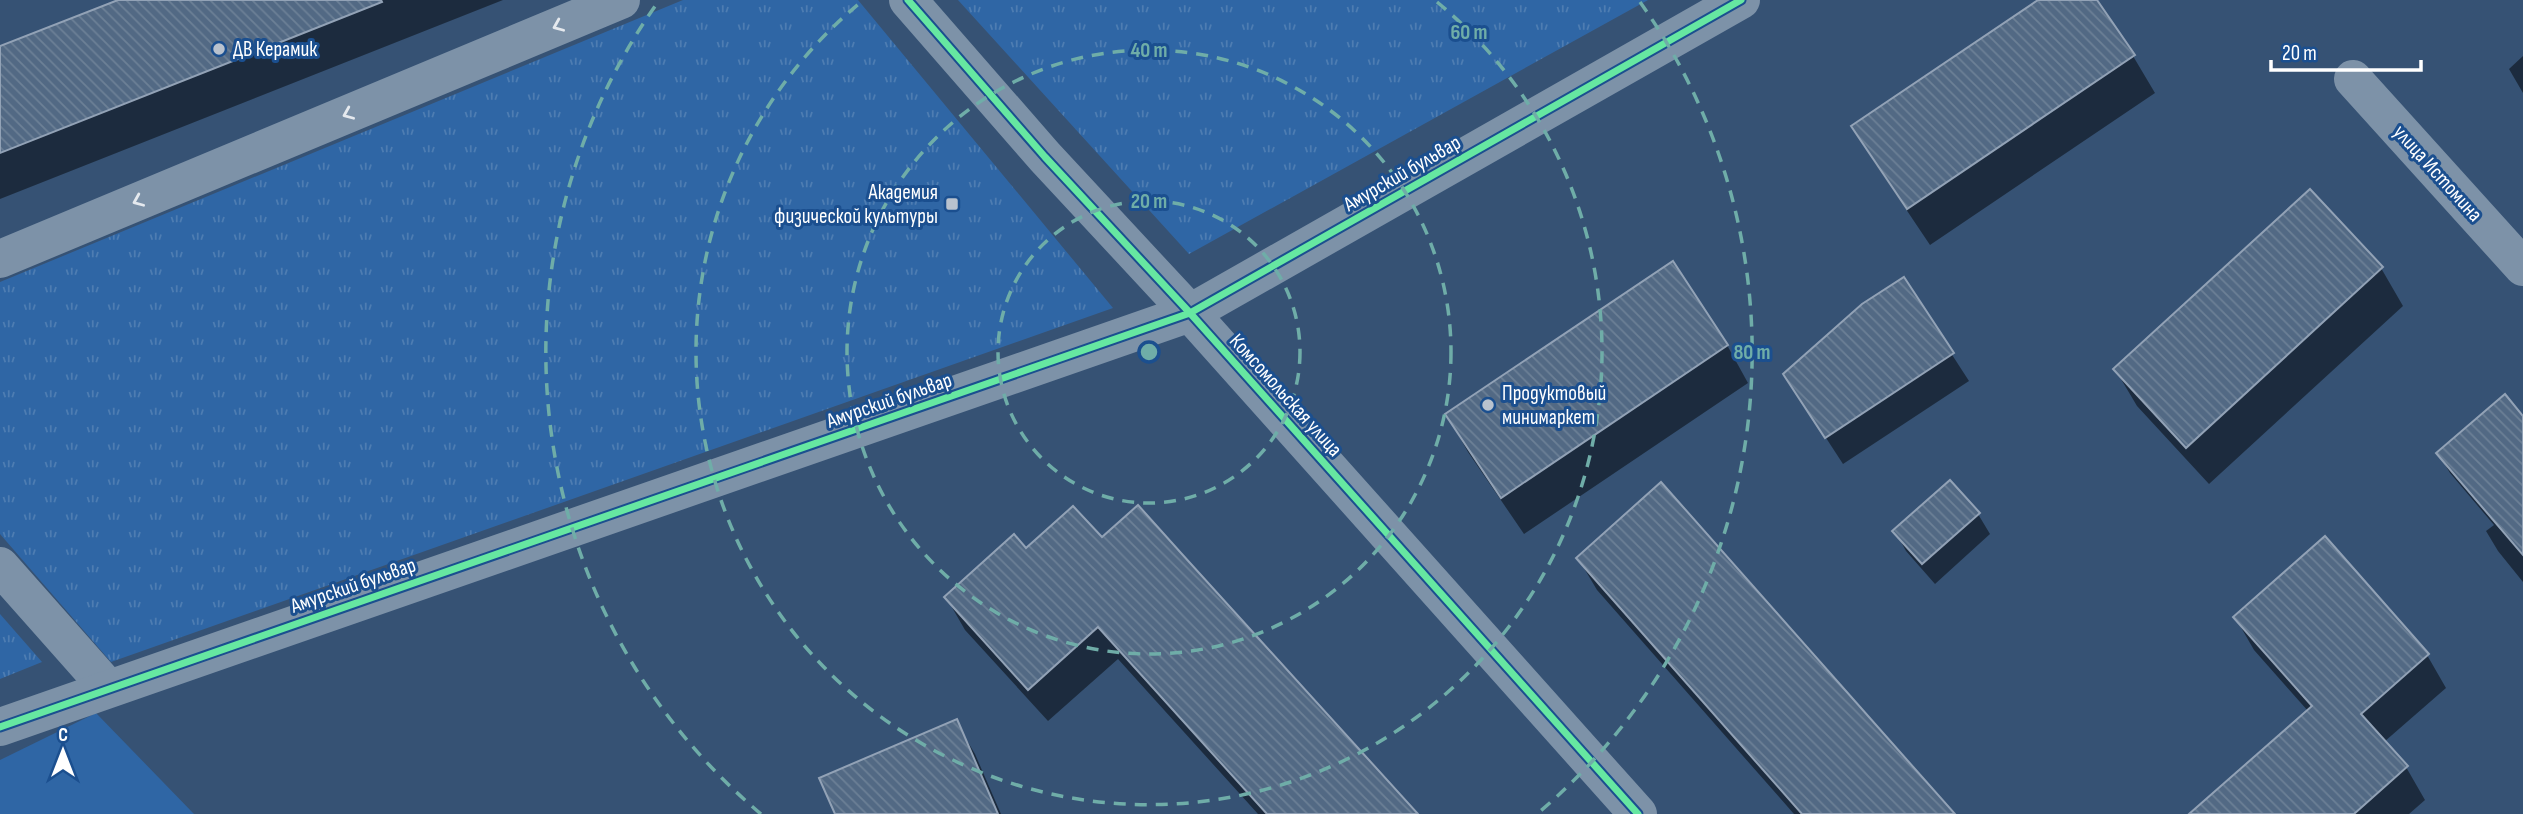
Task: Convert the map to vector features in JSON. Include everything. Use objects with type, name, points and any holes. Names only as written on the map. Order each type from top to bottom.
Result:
[{"type":"street","points":[[0,259],[621,0]]},
{"type":"street","name":"Комсомольская улица","points":[[908,0],[1045,157],[1190,313],[1638,814]]},
{"type":"street","name":"Амурский бульвар","points":[[0,727],[1190,313],[1741,0]]},
{"type":"street","name":"улица Истомина","points":[[2353,79],[2523,267]]},
{"type":"street","points":[[0,566],[108,688]]},
{"type":"green space","points":[[683,0],[858,0],[1113,308],[111,662],[0,534],[0,282]]},
{"type":"green space","points":[[958,0],[1648,0],[1189,254]]},
{"type":"green space","points":[[0,614],[42,662],[0,679]]},
{"type":"green space","points":[[96,713],[194,814],[0,814],[0,760]]},
{"type":"building","points":[[118,0],[382,2],[0,153],[0,46]]},
{"type":"building","points":[[2038,0],[2097,0],[2135,55],[1907,209],[1851,126]]},
{"type":"building","points":[[2310,189],[2383,267],[2186,448],[2113,369]]},
{"type":"building","points":[[1673,261],[1728,345],[1501,498],[1445,414]]},
{"type":"building","points":[[1904,277],[1954,353],[1825,438],[1783,374],[1862,304]]},
{"type":"building","points":[[2505,394],[2523,416],[2523,555],[2436,453]]},
{"type":"building","points":[[1950,480],[1980,513],[1922,564],[1892,531]]},
{"type":"building","points":[[1661,482],[1955,814],[1802,814],[1576,558]]},
{"type":"building","points":[[1138,505],[1418,814],[1267,814],[1098,627],[1028,690],[944,597],[1014,534],[1026,548],[1073,506],[1102,537]]},
{"type":"building","points":[[2325,536],[2429,654],[2361,714],[2408,766],[2354,814],[2189,814],[2312,706],[2233,617]]},
{"type":"building","points":[[957,719],[998,814],[835,814],[819,778]]},
{"type":"cycle path","points":[[908,0],[1045,157],[1190,313],[1638,814]]},
{"type":"cycle path","points":[[0,727],[1190,313],[1741,0]]},
{"type":"place","name":"ДВ Керамик","points":[[219,49]]},
{"type":"place","name":"Академия физической культуры","points":[[952,204]]},
{"type":"place","name":"Продуктовый минимаркет","points":[[1488,405]]}]
